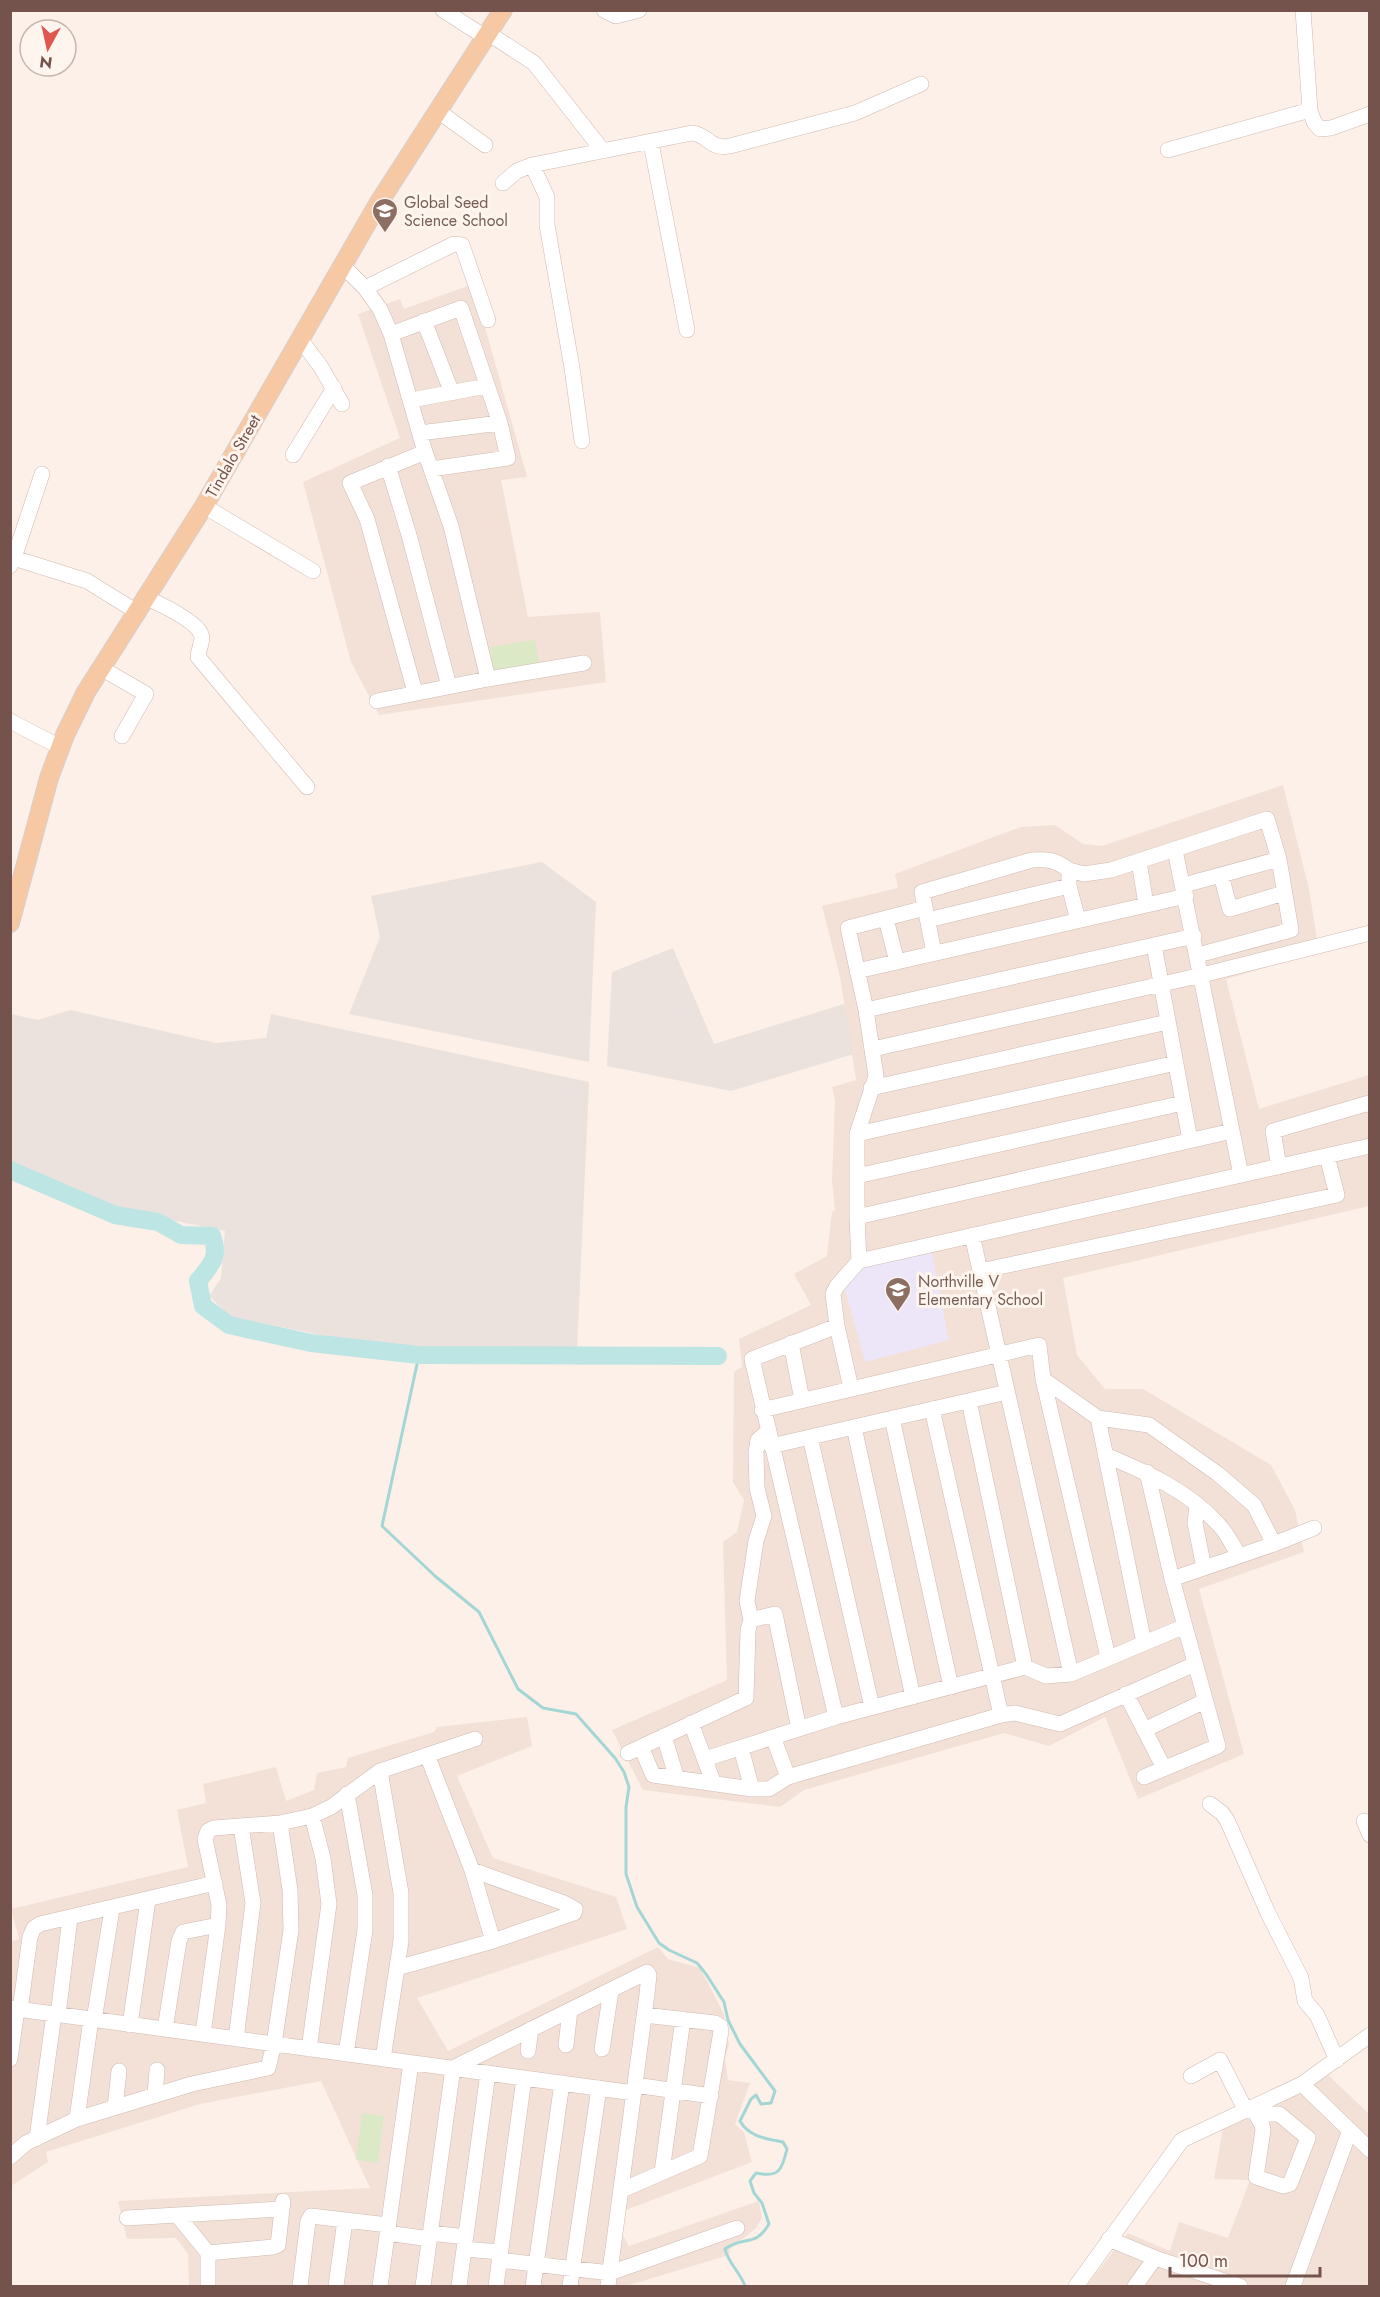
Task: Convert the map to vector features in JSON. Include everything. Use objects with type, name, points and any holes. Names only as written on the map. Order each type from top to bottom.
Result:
[{"type":"main road","name":"Tindalo Street","points":[[10,923],[60,747],[86,692],[204,506],[378,204],[503,10]]},
{"type":"street","points":[[443,10],[534,63],[603,151]]},
{"type":"street","points":[[604,10],[616,16],[639,10]]},
{"type":"street","points":[[1303,10],[1310,110],[1314,122],[1320,129],[1331,128],[1370,114]]},
{"type":"street","points":[[502,183],[517,171],[532,165],[692,133],[702,136],[716,147],[730,146],[855,113],[921,84]]},
{"type":"street","points":[[1168,150],[1310,110]]},
{"type":"street","points":[[438,111],[485,145]]},
{"type":"street","points":[[651,142],[687,330]]},
{"type":"street","points":[[532,165],[547,197],[547,225],[572,368],[582,441]]},
{"type":"street","points":[[364,288],[454,244],[462,245],[488,320]]},
{"type":"street","points":[[343,266],[380,309],[391,334],[425,452],[454,534],[488,679]]},
{"type":"street","points":[[391,334],[461,308],[500,423],[508,458],[431,469]]},
{"type":"street","points":[[424,321],[452,393]]},
{"type":"street","points":[[300,339],[321,367],[342,404]]},
{"type":"street","points":[[411,400],[487,386]]},
{"type":"street","points":[[293,455],[333,388]]},
{"type":"street","points":[[420,433],[500,423]]},
{"type":"street","points":[[415,692],[367,519],[350,483],[425,452]]},
{"type":"street","points":[[388,466],[409,535],[449,686]]},
{"type":"street","points":[[42,474],[12,562],[87,581],[142,605],[176,612],[201,632],[198,657],[308,787]]},
{"type":"street","points":[[204,506],[312,571]]},
{"type":"street","points":[[377,701],[415,692],[584,663]]},
{"type":"street","points":[[101,668],[146,694],[122,736]]},
{"type":"street","points":[[10,721],[60,747]]},
{"type":"street","points":[[860,1261],[856,1176],[857,1134],[876,1076],[866,1010],[848,928],[886,919],[927,914],[1138,862],[1266,819],[1278,859],[1291,930],[1198,955]]},
{"type":"street","points":[[1175,850],[1241,1175]]},
{"type":"street","points":[[934,953],[922,892],[1032,860],[1049,859],[1059,862],[1069,878],[1078,920]]},
{"type":"street","points":[[857,971],[1146,904],[1185,891],[1221,875],[1278,859]]},
{"type":"street","points":[[1138,862],[1146,904]]},
{"type":"street","points":[[1221,875],[1230,909],[1284,893]]},
{"type":"street","points":[[886,919],[897,962]]},
{"type":"street","points":[[873,1049],[1161,985],[1370,933]]},
{"type":"street","points":[[866,1010],[1194,936]]},
{"type":"street","points":[[1154,945],[1190,1140]]},
{"type":"street","points":[[872,1088],[1168,1022]]},
{"type":"street","points":[[857,1134],[1176,1063]]},
{"type":"street","points":[[856,1176],[1183,1103]]},
{"type":"street","points":[[1279,1167],[1273,1131],[1369,1103],[1370,1105]]},
{"type":"street","points":[[857,1217],[1232,1131]]},
{"type":"street","points":[[851,1388],[837,1326],[833,1294],[837,1286],[860,1261],[1370,1146]]},
{"type":"street","points":[[980,1271],[1336,1196],[1327,1156]]},
{"type":"street","points":[[972,1235],[1071,1674]]},
{"type":"street","points":[[836,1717],[762,1410],[752,1359],[837,1326]]},
{"type":"street","points":[[791,1343],[802,1400]]},
{"type":"street","points":[[762,1410],[1039,1345],[1043,1379],[1108,1657]]},
{"type":"street","points":[[1043,1379],[1098,1418],[1149,1425],[1218,1474],[1254,1505],[1274,1544]]},
{"type":"street","points":[[1008,1392],[810,1437],[758,1440],[757,1488],[764,1516],[756,1541],[747,1601],[751,1620],[748,1630],[746,1698],[635,1750],[652,1775],[752,1789],[770,1789],[788,1777],[1000,1715],[1016,1713],[1060,1724],[1195,1664]]},
{"type":"street","points":[[969,1401],[1025,1667]]},
{"type":"street","points":[[932,1409],[1000,1715]]},
{"type":"street","points":[[892,1418],[951,1686]]},
{"type":"street","points":[[1098,1418],[1144,1643]]},
{"type":"street","points":[[854,1427],[913,1696]]},
{"type":"street","points":[[810,1437],[872,1707]]},
{"type":"street","points":[[1105,1455],[1147,1472],[1183,1494],[1220,1525],[1239,1556]]},
{"type":"street","points":[[1144,1777],[1218,1746],[1172,1579],[1147,1472]]},
{"type":"street","points":[[1197,1506],[1195,1523],[1204,1568]]},
{"type":"street","points":[[764,1516],[786,1508]]},
{"type":"street","points":[[1172,1579],[1274,1544],[1314,1527]]},
{"type":"street","points":[[751,1620],[775,1614],[799,1729]]},
{"type":"street","points":[[705,1759],[836,1717],[1025,1667],[1047,1676],[1071,1674],[1185,1626]]},
{"type":"street","points":[[1126,1695],[1164,1768]]},
{"type":"street","points":[[1144,1730],[1205,1701]]},
{"type":"street","points":[[692,1723],[714,1784]]},
{"type":"street","points":[[664,1736],[677,1779]]},
{"type":"street","points":[[774,1737],[788,1777]]},
{"type":"street","points":[[202,2034],[219,1905],[205,1834],[208,1830],[280,1823],[312,1816],[331,1807],[380,1771],[475,1738]]},
{"type":"street","points":[[741,1748],[752,1789]]},
{"type":"street","points":[[427,1755],[472,1870],[492,1941]]},
{"type":"street","points":[[380,1771],[401,1893],[401,1941],[383,2059]]},
{"type":"street","points":[[346,2054],[365,1930],[365,1895],[347,1794]]},
{"type":"street","points":[[1210,1804],[1227,1820],[1268,1913],[1301,1978],[1305,2001],[1317,2015],[1336,2060]]},
{"type":"street","points":[[309,2049],[329,1904],[322,1858],[312,1816]]},
{"type":"street","points":[[10,2157],[26,2143],[77,2119],[155,2095],[193,2079],[268,2068],[274,2044],[291,1930],[290,1890],[280,1823]]},
{"type":"street","points":[[236,2039],[253,1903],[241,1826]]},
{"type":"street","points":[[397,1968],[492,1941],[574,1913],[575,1909],[564,1903],[472,1870]]},
{"type":"street","points":[[10,2060],[16,2009],[30,1937],[34,1928],[40,1924],[112,1909],[215,1883]]},
{"type":"street","points":[[130,2025],[148,1900]]},
{"type":"street","points":[[77,2119],[112,1909]]},
{"type":"street","points":[[37,2138],[70,1918]]},
{"type":"street","points":[[165,2030],[179,1941],[183,1932],[218,1925]]},
{"type":"street","points":[[453,2068],[645,1972],[649,1973],[609,2280]]},
{"type":"street","points":[[602,2049],[611,1991]]},
{"type":"street","points":[[16,2009],[599,2088],[673,2091],[711,2096]]},
{"type":"street","points":[[566,2045],[570,2010]]},
{"type":"street","points":[[622,2190],[700,2156],[720,2026],[715,2023],[644,2015]]},
{"type":"street","points":[[662,2172],[683,2019]]},
{"type":"street","points":[[528,2051],[531,2030]]},
{"type":"street","points":[[1076,2286],[1182,2140],[1251,2110],[1302,2084],[1370,2035]]},
{"type":"street","points":[[1191,2076],[1220,2060],[1263,2130],[1256,2177],[1283,2186],[1290,2184],[1308,2138],[1279,2114],[1251,2110]]},
{"type":"street","points":[[380,2286],[411,2063]]},
{"type":"street","points":[[423,2286],[453,2068]]},
{"type":"street","points":[[155,2095],[157,2070]]},
{"type":"street","points":[[115,2107],[119,2071]]},
{"type":"street","points":[[459,2286],[488,2073]]},
{"type":"street","points":[[496,2286],[524,2078]]},
{"type":"street","points":[[533,2286],[562,2083]]},
{"type":"street","points":[[1302,2084],[1370,2150]]},
{"type":"street","points":[[570,2286],[599,2088]]},
{"type":"street","points":[[1293,2286],[1350,2130]]},
{"type":"street","points":[[128,2218],[282,2205],[278,2245],[208,2253]]},
{"type":"street","points":[[177,2215],[208,2253],[208,2286]]},
{"type":"street","points":[[300,2286],[308,2221],[311,2216],[345,2220],[465,2243],[500,2256],[573,2268],[609,2280],[737,2228]]},
{"type":"street","points":[[336,2286],[345,2220]]},
{"type":"street","points":[[1109,2239],[1155,2258],[1240,2286]]},
{"type":"street","points":[[1136,2286],[1155,2258]]},
{"type":"shaded area","points":[[473,284],[527,477],[501,480],[528,617],[600,612],[606,682],[379,715],[351,662],[303,482],[400,438],[358,314],[400,299],[404,309]]},
{"type":"shaded area","points":[[1283,785],[1309,889],[1319,952],[1226,979],[1259,1109],[1369,1075],[1369,1206],[1063,1278],[1077,1355],[1105,1389],[1143,1389],[1271,1465],[1295,1510],[1304,1552],[1199,1589],[1244,1754],[1138,1799],[1105,1717],[1049,1746],[1004,1733],[804,1790],[780,1807],[643,1790],[612,1730],[727,1680],[723,1542],[737,1532],[744,1500],[733,1482],[734,1372],[742,1367],[739,1339],[811,1305],[794,1274],[827,1256],[832,1212],[835,1210],[832,1181],[835,1100],[832,1087],[856,1080],[840,977],[822,906],[898,888],[895,874],[1021,827],[1055,825],[1083,844],[1102,846]]},
{"type":"shaded area","points":[[542,862],[596,902],[589,1062],[349,1014],[380,937],[371,896]]},
{"type":"shaded area","points":[[673,948],[714,1044],[844,1004],[854,1054],[731,1091],[607,1066],[612,972]]},
{"type":"shaded area","points":[[70,1010],[216,1043],[266,1038],[271,1014],[589,1082],[577,1351],[411,1353],[231,1317],[209,1296],[221,1278],[225,1231],[121,1210],[14,1163],[11,1165],[11,1014],[38,1020]]},
{"type":"shaded area","name":"Northville V Elementary School","points":[[931,1248],[949,1340],[865,1362],[844,1286],[868,1263]]},
{"type":"shaded area","points":[[527,1717],[532,1746],[457,1776],[493,1858],[616,1897],[627,1929],[417,1998],[448,2051],[658,1947],[668,1959],[700,1968],[724,2014],[729,2044],[725,2060],[728,2080],[750,2083],[735,2124],[744,2132],[752,2162],[626,2210],[621,2232],[629,2246],[759,2201],[762,2218],[756,2228],[730,2249],[729,2255],[626,2286],[189,2286],[188,2254],[176,2238],[127,2239],[118,2201],[370,2188],[321,2081],[200,2104],[46,2152],[48,2162],[11,2186],[10,1942],[19,1939],[11,1909],[188,1867],[177,1810],[206,1803],[203,1784],[276,1767],[286,1801],[314,1790],[317,1773],[346,1767],[348,1758],[434,1732],[437,1727]]},
{"type":"shaded area","points":[[1325,2072],[1369,2114],[1369,2286],[1086,2286],[1128,2233],[1170,2251],[1179,2222],[1228,2238],[1250,2180],[1214,2179],[1224,2123]]},
{"type":"green space","points":[[535,640],[539,665],[494,672],[490,647]]},
{"type":"green space","points":[[362,2113],[384,2116],[378,2163],[356,2160]]},
{"type":"waterway","points":[[10,1170],[115,1215],[158,1222],[181,1235],[212,1236],[215,1255],[198,1281],[203,1306],[229,1325],[311,1343],[419,1355],[718,1356]]},
{"type":"waterway","points":[[419,1355],[382,1526],[435,1576],[479,1612],[518,1689],[543,1708],[576,1714],[615,1758],[624,1772],[629,1787],[626,1807],[626,1874],[637,1907],[659,1943],[697,1963],[706,1974],[724,2002],[728,2020],[740,2044],[775,2091],[771,2103],[761,2104],[756,2095],[751,2099],[740,2121],[753,2134],[783,2142],[787,2149],[778,2171],[770,2174],[756,2173],[750,2181],[754,2193],[762,2203],[769,2224],[754,2239],[725,2249],[745,2286]]},
{"type":"place","name":"Global Seed Science School","points":[[385,234]]},
{"type":"place","name":"Northville V Elementary School","points":[[898,1313]]}]
